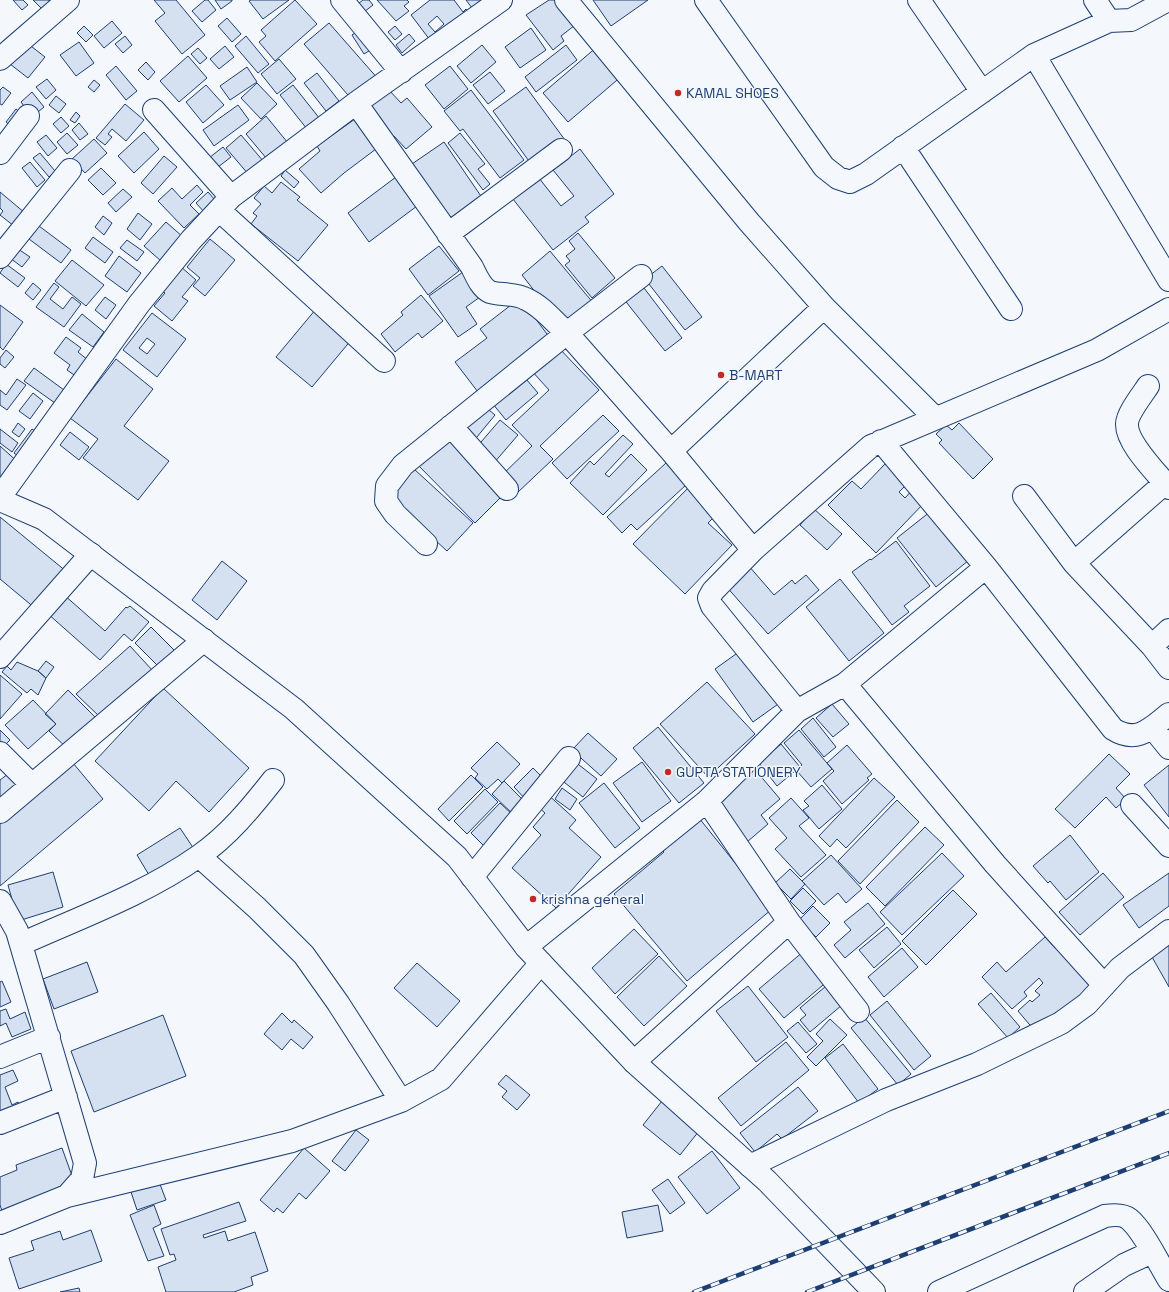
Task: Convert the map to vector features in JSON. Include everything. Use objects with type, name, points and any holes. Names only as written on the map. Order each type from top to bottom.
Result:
[{"type":"street","points":[[0,59],[68,0]]},
{"type":"street","points":[[342,0],[401,72]]},
{"type":"street","points":[[500,0],[356,103],[225,203],[191,240],[140,304],[0,499],[44,519],[300,714],[457,857],[526,947],[634,1062],[767,1181],[874,1292]]},
{"type":"street","points":[[566,0],[749,222],[824,307],[936,418]]},
{"type":"street","points":[[706,0],[824,167],[838,178],[850,182],[866,174],[1034,55],[1109,21],[1131,20],[1168,0]]},
{"type":"street","points":[[919,0],[982,92]]},
{"type":"street","points":[[1094,0],[1109,21]]},
{"type":"street","points":[[1034,55],[1169,280]]},
{"type":"street","points":[[356,103],[472,267],[480,283],[490,292],[509,293],[526,299],[540,308],[567,333],[671,451],[753,550]]},
{"type":"street","points":[[154,110],[225,203],[384,361]]},
{"type":"street","points":[[0,153],[28,116]]},
{"type":"street","points":[[903,147],[1011,309]]},
{"type":"street","points":[[448,234],[561,150]]},
{"type":"street","points":[[0,256],[70,170]]},
{"type":"street","points":[[426,544],[395,514],[386,501],[387,486],[403,464],[641,276]]},
{"type":"street","points":[[671,451],[824,307]]},
{"type":"street","points":[[797,711],[712,606],[709,598],[713,591],[753,550],[871,446],[1097,350],[1169,309]]},
{"type":"street","points":[[1074,562],[1167,486],[1131,441],[1127,424],[1130,415],[1148,386]]},
{"type":"street","points":[[451,426],[507,489]]},
{"type":"street","points":[[881,441],[986,567],[1113,729],[1122,735],[1133,736],[1144,733],[1161,721],[1169,748]]},
{"type":"street","points":[[1024,496],[1074,562],[1152,646],[1169,668]]},
{"type":"street","points":[[0,657],[91,554]]},
{"type":"street","points":[[526,947],[707,801],[797,711],[846,684],[986,567]]},
{"type":"street","points":[[1152,646],[1169,630]]},
{"type":"street","points":[[0,812],[204,640]]},
{"type":"street","points":[[846,684],[995,864],[1104,985]]},
{"type":"street","points":[[0,753],[32,785]]},
{"type":"street","points":[[472,877],[569,758]]},
{"type":"street","points":[[21,944],[150,886],[199,856],[227,834],[253,806],[273,780]]},
{"type":"street","points":[[707,801],[789,922],[858,1011]]},
{"type":"street","points":[[1132,805],[1169,846]]},
{"type":"street","points":[[199,856],[257,908],[304,955],[338,1003],[401,1101]]},
{"type":"street","points":[[0,901],[17,931],[85,1163],[82,1179],[67,1196]]},
{"type":"street","points":[[634,1062],[789,922]]},
{"type":"street","points":[[750,1166],[886,1100],[977,1064],[1061,1023],[1087,1004],[1120,968],[1169,932]]},
{"type":"street","points":[[0,1223],[67,1196],[292,1141],[401,1101],[441,1079],[541,963]]},
{"type":"street","points":[[0,1057],[49,1037]]},
{"type":"street","points":[[0,1124],[66,1097]]},
{"type":"street","points":[[939,1292],[1105,1216],[1117,1215],[1129,1218],[1169,1280]]},
{"type":"street","points":[[1085,1292],[1124,1265],[1152,1252]]},
{"type":"building","points":[[13,0],[23,0],[28,5],[22,10]]},
{"type":"building","points":[[33,0],[48,0],[50,1],[42,9]]},
{"type":"building","points":[[154,0],[176,0],[205,35],[182,54],[155,21],[165,13]]},
{"type":"building","points":[[205,0],[208,0],[216,10],[202,22],[192,11]]},
{"type":"building","points":[[215,0],[232,0],[232,1],[221,9]]},
{"type":"building","points":[[289,0],[263,19],[249,1]]},
{"type":"building","points":[[295,0],[317,24],[275,61],[259,42],[266,36],[261,30]]},
{"type":"building","points":[[363,0],[369,0],[373,5],[360,15],[354,7]]},
{"type":"building","points":[[377,0],[407,0],[409,2],[404,6],[409,11],[396,21]]},
{"type":"building","points":[[430,0],[454,0],[463,12],[466,9],[472,17],[430,40],[411,15]],"holes":[[[437,16],[444,24],[435,32],[428,24]]]},
{"type":"building","points":[[466,0],[483,0],[472,8]]},
{"type":"building","points":[[549,0],[563,0],[579,22],[561,36],[564,41],[553,50],[526,15]]},
{"type":"building","points":[[593,0],[648,0],[611,26]]},
{"type":"building","points":[[227,18],[241,34],[232,42],[218,26]]},
{"type":"building","points":[[112,21],[122,33],[104,48],[94,36]]},
{"type":"building","points":[[329,23],[379,80],[354,102],[304,44]]},
{"type":"building","points":[[84,26],[93,35],[86,42],[77,33]]},
{"type":"building","points":[[395,26],[402,34],[395,40],[388,32]]},
{"type":"building","points":[[364,27],[377,46],[364,54],[352,35]]},
{"type":"building","points":[[531,28],[546,50],[520,68],[505,47]]},
{"type":"building","points":[[409,34],[415,41],[402,53],[396,45]]},
{"type":"building","points":[[125,36],[132,45],[123,53],[115,44]]},
{"type":"building","points":[[246,36],[269,64],[258,73],[235,46]]},
{"type":"building","points":[[79,42],[94,63],[76,76],[60,55]]},
{"type":"building","points":[[27,43],[45,57],[28,78],[10,64]]},
{"type":"building","points":[[482,45],[496,62],[471,83],[457,66]]},
{"type":"building","points":[[566,45],[577,60],[536,92],[525,77]]},
{"type":"building","points":[[225,46],[234,57],[219,69],[210,59]]},
{"type":"building","points":[[598,46],[623,75],[568,122],[543,93]]},
{"type":"building","points":[[198,48],[207,58],[200,64],[191,54]]},
{"type":"building","points":[[188,56],[207,78],[179,102],[160,81]]},
{"type":"building","points":[[279,59],[296,79],[277,94],[261,74]]},
{"type":"building","points":[[146,62],[155,72],[148,80],[138,70]]},
{"type":"building","points":[[116,66],[137,91],[126,100],[106,75]]},
{"type":"building","points":[[450,66],[468,89],[444,109],[425,85]]},
{"type":"building","points":[[247,67],[257,82],[230,100],[220,86]]},
{"type":"building","points":[[490,72],[505,91],[488,104],[473,85]]},
{"type":"building","points":[[317,73],[339,101],[326,111],[304,83]]},
{"type":"building","points":[[47,79],[56,90],[46,99],[36,87]]},
{"type":"building","points":[[94,80],[100,85],[94,92],[88,87]]},
{"type":"building","points":[[257,83],[277,104],[261,119],[241,98]]},
{"type":"building","points":[[206,85],[224,105],[203,123],[186,102]]},
{"type":"building","points":[[293,85],[320,119],[307,129],[280,95]]},
{"type":"building","points":[[3,87],[11,93],[2,105],[0,104],[0,90]]},
{"type":"building","points":[[526,87],[565,140],[531,164],[493,111]]},
{"type":"building","points":[[389,90],[401,103],[407,98],[432,127],[406,149],[394,136],[392,137],[367,109]]},
{"type":"building","points":[[471,90],[524,160],[500,178],[463,129],[460,131],[444,111]]},
{"type":"building","points":[[32,92],[44,107],[32,117],[21,102]]},
{"type":"building","points":[[56,96],[66,104],[59,113],[49,105]]},
{"type":"building","points":[[125,104],[144,120],[126,141],[112,129],[108,134],[112,137],[105,145],[96,138]]},
{"type":"building","points":[[238,105],[249,120],[214,146],[203,130]]},
{"type":"building","points":[[16,109],[25,116],[14,129],[6,122]]},
{"type":"building","points":[[76,112],[80,116],[75,123],[70,120]]},
{"type":"building","points":[[266,116],[288,143],[272,165],[246,134]]},
{"type":"building","points":[[61,117],[69,126],[61,133],[53,124]]},
{"type":"building","points":[[355,119],[376,149],[344,173],[321,193],[299,169],[320,151],[317,146]]},
{"type":"building","points":[[79,123],[88,134],[80,140],[72,130]]},
{"type":"building","points":[[144,132],[159,149],[134,173],[118,156]]},
{"type":"building","points":[[67,133],[78,145],[67,154],[57,142]]},
{"type":"building","points":[[460,133],[485,164],[478,169],[490,184],[483,190],[448,143]]},
{"type":"building","points":[[46,135],[57,148],[48,156],[37,142]]},
{"type":"building","points":[[241,135],[264,162],[249,175],[226,148]]},
{"type":"building","points":[[94,139],[107,153],[85,173],[72,159]]},
{"type":"building","points":[[444,142],[485,202],[449,226],[409,166]]},
{"type":"building","points":[[223,147],[231,157],[213,171],[205,161]]},
{"type":"building","points":[[580,149],[614,194],[585,217],[589,222],[553,250],[509,194],[535,173],[561,206],[574,196],[553,170]]},
{"type":"building","points":[[40,153],[55,171],[49,177],[33,158]]},
{"type":"building","points":[[164,156],[177,167],[153,194],[141,183]]},
{"type":"building","points":[[30,162],[45,180],[37,187],[22,168]]},
{"type":"building","points":[[101,168],[116,183],[103,195],[88,180]]},
{"type":"building","points":[[285,170],[299,182],[294,188],[281,176]]},
{"type":"building","points":[[396,177],[417,206],[369,242],[348,213]]},
{"type":"building","points":[[281,182],[300,197],[297,200],[328,225],[298,261],[251,224],[257,216],[253,213],[261,204],[254,198],[264,186],[272,193]]},
{"type":"building","points":[[197,185],[203,192],[190,205],[199,214],[184,228],[158,201],[172,188],[182,199]]},
{"type":"building","points":[[123,189],[132,197],[116,212],[108,203]]},
{"type":"building","points":[[0,192],[25,213],[14,226],[0,215],[3,211],[0,208]]},
{"type":"building","points":[[208,192],[216,201],[205,213],[196,203]]},
{"type":"building","points":[[138,213],[152,224],[140,240],[127,229]]},
{"type":"building","points":[[103,216],[112,223],[104,235],[95,227]]},
{"type":"building","points":[[166,222],[183,237],[161,261],[144,246]]},
{"type":"building","points":[[39,226],[71,250],[61,263],[29,239]]},
{"type":"building","points":[[578,233],[615,278],[592,298],[565,265],[570,261],[566,256],[575,249],[569,241]]},
{"type":"building","points":[[93,237],[113,252],[105,263],[85,248]]},
{"type":"building","points":[[210,239],[235,260],[205,296],[193,286],[200,278],[187,267]]},
{"type":"building","points":[[127,240],[144,252],[137,261],[120,248]]},
{"type":"building","points":[[439,246],[459,271],[428,295],[409,269]]},
{"type":"building","points":[[18,249],[30,257],[22,267],[10,258]]},
{"type":"building","points":[[550,251],[594,304],[564,329],[522,275]]},
{"type":"building","points":[[119,256],[141,273],[127,292],[105,276]]},
{"type":"building","points":[[72,260],[104,285],[86,306],[55,281]]},
{"type":"building","points":[[6,264],[25,278],[18,287],[0,273]]},
{"type":"building","points":[[180,266],[196,280],[182,297],[188,301],[172,321],[154,306],[165,293],[160,290]]},
{"type":"building","points":[[662,266],[702,317],[685,330],[645,279]]},
{"type":"building","points":[[463,272],[480,297],[466,307],[477,324],[458,337],[429,296]]},
{"type":"building","points":[[33,283],[41,290],[33,300],[25,293]]},
{"type":"building","points":[[54,283],[59,287],[50,299],[63,309],[72,297],[81,304],[64,327],[36,307]]},
{"type":"building","points":[[641,284],[682,338],[665,351],[623,298]]},
{"type":"building","points":[[421,295],[443,321],[422,338],[418,333],[395,352],[381,334],[403,315],[401,312]]},
{"type":"building","points":[[105,297],[116,305],[106,319],[95,310]]},
{"type":"building","points":[[520,298],[550,338],[478,392],[455,362],[487,338],[480,329]]},
{"type":"building","points":[[0,305],[23,322],[3,350],[0,347]]},
{"type":"building","points":[[316,309],[352,339],[312,387],[276,357]]},
{"type":"building","points":[[152,313],[186,339],[157,377],[123,350]],"holes":[[[147,338],[155,344],[147,354],[139,348]]]},
{"type":"building","points":[[82,314],[104,332],[93,347],[69,330]]},
{"type":"building","points":[[66,337],[81,348],[78,352],[89,361],[77,377],[67,370],[70,365],[54,353]]},
{"type":"building","points":[[556,345],[599,390],[540,446],[553,459],[516,494],[500,477],[532,446],[512,425],[549,390],[530,369]]},
{"type":"building","points":[[6,350],[14,357],[5,368],[0,364],[0,358]]},
{"type":"building","points":[[116,359],[153,389],[124,426],[169,461],[138,500],[83,458],[98,439],[70,418]]},
{"type":"building","points":[[34,368],[64,390],[55,403],[24,381]]},
{"type":"building","points":[[520,372],[538,393],[506,420],[488,398]]},
{"type":"building","points":[[17,379],[26,385],[7,410],[0,405],[0,390],[6,395]]},
{"type":"building","points":[[33,393],[43,401],[30,419],[19,411]]},
{"type":"building","points":[[482,404],[495,415],[472,443],[458,432]]},
{"type":"building","points":[[603,415],[619,431],[567,479],[552,463]]},
{"type":"building","points":[[500,420],[518,435],[493,464],[475,449]]},
{"type":"building","points":[[18,423],[25,429],[19,437],[12,432]]},
{"type":"building","points":[[959,423],[993,459],[973,479],[939,443],[942,440],[936,434],[946,425],[952,430]]},
{"type":"building","points":[[0,429],[18,443],[12,452],[0,443]]},
{"type":"building","points":[[32,429],[42,436],[24,461],[14,453]]},
{"type":"building","points":[[70,432],[89,447],[79,460],[60,445]]},
{"type":"building","points":[[448,433],[506,492],[475,523],[417,464]]},
{"type":"building","points":[[623,435],[633,444],[605,474],[609,477],[631,454],[647,470],[603,515],[570,483],[590,461],[594,465]]},
{"type":"building","points":[[0,446],[20,464],[0,479]]},
{"type":"building","points":[[666,463],[686,485],[637,530],[631,524],[622,533],[607,517]]},
{"type":"building","points":[[885,464],[906,485],[899,492],[905,498],[914,488],[926,501],[876,553],[828,505],[852,481],[861,489]]},
{"type":"building","points":[[414,469],[473,523],[447,551],[388,497]]},
{"type":"building","points":[[689,487],[717,514],[708,523],[732,545],[685,594],[633,544]]},
{"type":"building","points":[[814,509],[842,534],[827,550],[800,525]]},
{"type":"building","points":[[931,511],[969,560],[936,587],[897,538]]},
{"type":"building","points":[[0,517],[67,572],[36,609],[0,579]]},
{"type":"building","points":[[896,541],[930,586],[904,606],[909,612],[892,625],[852,572]]},
{"type":"building","points":[[222,561],[247,581],[217,620],[192,600]]},
{"type":"building","points":[[748,565],[774,595],[792,580],[795,584],[806,575],[819,590],[768,634],[725,585]]},
{"type":"building","points":[[840,579],[884,633],[849,661],[806,607]]},
{"type":"building","points":[[63,594],[105,631],[126,607],[127,608],[130,606],[149,622],[132,641],[124,634],[100,660],[47,613]]},
{"type":"building","points":[[151,627],[174,650],[158,666],[135,643]]},
{"type":"building","points":[[130,646],[153,671],[101,718],[76,694]]},
{"type":"building","points":[[743,649],[781,702],[753,722],[715,669]]},
{"type":"building","points":[[46,661],[54,667],[46,678],[38,671]]},
{"type":"building","points":[[17,662],[38,671],[46,678],[38,695],[31,689],[27,693],[2,672],[7,666],[11,670]]},
{"type":"building","points":[[0,675],[22,694],[0,719]]},
{"type":"building","points":[[707,682],[755,734],[708,777],[660,724]]},
{"type":"building","points":[[163,688],[249,768],[209,812],[176,781],[149,811],[95,761]]},
{"type":"building","points":[[68,690],[99,721],[70,751],[49,731],[56,724],[45,714]]},
{"type":"building","points":[[33,700],[56,724],[28,749],[5,725]]},
{"type":"building","points":[[832,704],[849,724],[833,737],[816,718]]},
{"type":"building","points":[[813,718],[836,747],[824,757],[801,729]]},
{"type":"building","points":[[658,727],[704,783],[679,803],[633,748]]},
{"type":"building","points":[[0,730],[10,740],[4,746],[0,742]]},
{"type":"building","points":[[799,730],[832,769],[811,787],[796,770],[802,765],[784,743]]},
{"type":"building","points":[[588,733],[617,759],[601,776],[572,750]]},
{"type":"building","points":[[497,742],[520,764],[502,783],[498,779],[487,789],[475,778],[478,774],[471,768]]},
{"type":"building","points":[[781,744],[800,767],[777,786],[759,763]]},
{"type":"building","points":[[847,745],[872,774],[867,778],[869,780],[842,804],[823,781],[834,771],[827,763]]},
{"type":"building","points":[[1109,754],[1130,774],[1116,788],[1126,799],[1116,808],[1106,797],[1075,828],[1055,809]]},
{"type":"building","points":[[574,761],[597,779],[583,797],[560,779]]},
{"type":"building","points":[[642,762],[671,801],[642,822],[613,783]]},
{"type":"building","points":[[73,763],[103,799],[0,886],[0,824]]},
{"type":"building","points":[[1169,765],[1169,817],[1144,785]]},
{"type":"building","points":[[752,766],[780,799],[761,815],[768,824],[747,842],[712,800]]},
{"type":"building","points":[[533,768],[547,782],[528,802],[514,787]]},
{"type":"building","points":[[8,774],[20,787],[0,804],[0,780]]},
{"type":"building","points":[[471,775],[483,787],[449,821],[438,809]]},
{"type":"building","points":[[874,778],[895,797],[846,848],[837,839],[830,847],[819,836]]},
{"type":"building","points":[[504,781],[529,806],[516,817],[492,794]]},
{"type":"building","points":[[604,783],[640,828],[615,848],[579,803]]},
{"type":"building","points":[[822,785],[842,809],[819,829],[803,810],[809,806],[804,801]]},
{"type":"building","points":[[562,788],[577,799],[570,810],[555,799]]},
{"type":"building","points":[[485,789],[498,802],[467,834],[454,821]]},
{"type":"building","points":[[545,792],[576,820],[569,828],[601,857],[556,908],[512,868],[541,835],[533,827],[545,813],[535,804]]},
{"type":"building","points":[[791,798],[809,818],[799,826],[826,855],[801,877],[775,849],[787,838],[769,818]]},
{"type":"building","points":[[897,800],[919,822],[860,884],[838,861]]},
{"type":"building","points":[[500,803],[515,817],[485,847],[471,833]]},
{"type":"building","points":[[699,818],[772,909],[687,981],[614,894],[664,852],[659,847]]},
{"type":"building","points":[[925,827],[944,845],[885,906],[866,887]]},
{"type":"building","points":[[180,828],[196,852],[152,880],[137,855]]},
{"type":"building","points":[[1070,835],[1099,872],[1066,900],[1050,881],[1048,883],[1033,866]]},
{"type":"building","points":[[942,853],[964,876],[902,935],[880,912]]},
{"type":"building","points":[[831,855],[862,889],[846,903],[838,893],[824,905],[802,881]]},
{"type":"building","points":[[790,869],[805,884],[791,899],[775,883]]},
{"type":"building","points":[[53,872],[63,907],[18,921],[8,885]]},
{"type":"building","points":[[1103,873],[1124,897],[1080,935],[1059,912]]},
{"type":"building","points":[[1169,873],[1169,906],[1139,928],[1123,905]]},
{"type":"building","points":[[803,888],[816,901],[803,914],[790,901]]},
{"type":"building","points":[[953,890],[977,914],[926,965],[902,941]]},
{"type":"building","points":[[868,903],[885,924],[845,958],[834,945],[851,930],[844,922]]},
{"type":"building","points":[[813,906],[830,923],[816,937],[799,920]]},
{"type":"building","points":[[887,927],[901,944],[874,968],[859,950]]},
{"type":"building","points":[[634,929],[658,954],[615,994],[592,968]]},
{"type":"building","points":[[1169,936],[1169,987],[1148,950]]},
{"type":"building","points":[[1045,937],[1056,949],[1060,945],[1095,988],[1061,1019],[1056,1012],[1035,1031],[1018,1011],[1030,1000],[1032,1002],[1040,995],[1035,991],[1043,983],[1039,978],[1024,992],[1027,996],[1012,1009],[982,977],[997,962],[1006,972]]},
{"type":"building","points":[[902,948],[918,967],[884,997],[868,977]]},
{"type":"building","points":[[804,951],[829,980],[784,1018],[759,989]]},
{"type":"building","points":[[659,956],[687,986],[644,1026],[617,997]]},
{"type":"building","points":[[87,962],[98,992],[54,1009],[43,979]]},
{"type":"building","points":[[417,963],[460,1001],[437,1027],[394,988]]},
{"type":"building","points":[[2,981],[11,1002],[0,1007],[0,982]]},
{"type":"building","points":[[832,981],[848,1000],[810,1032],[800,1020],[806,1015],[800,1008]]},
{"type":"building","points":[[748,986],[788,1037],[756,1062],[716,1011]]},
{"type":"building","points":[[991,993],[1020,1027],[1008,1038],[978,1004]]},
{"type":"building","points":[[887,1001],[931,1056],[914,1070],[870,1015]]},
{"type":"building","points":[[6,1009],[10,1019],[25,1012],[31,1029],[12,1037],[6,1023],[0,1026],[0,1011]]},
{"type":"building","points":[[282,1013],[292,1023],[294,1020],[313,1037],[303,1049],[291,1039],[282,1050],[264,1034]]},
{"type":"building","points":[[163,1015],[186,1076],[94,1112],[71,1051]]},
{"type":"building","points":[[864,1017],[911,1074],[898,1085],[851,1028]]},
{"type":"building","points":[[830,1019],[847,1035],[816,1066],[807,1057],[823,1041],[816,1034]]},
{"type":"building","points":[[798,1022],[817,1044],[806,1053],[787,1031]]},
{"type":"building","points":[[786,1042],[809,1070],[741,1126],[718,1098]]},
{"type":"building","points":[[843,1044],[878,1089],[859,1103],[825,1058]]},
{"type":"building","points":[[13,1070],[18,1081],[5,1087],[12,1105],[18,1102],[22,1113],[0,1122],[0,1075]]},
{"type":"building","points":[[506,1075],[530,1095],[517,1110],[502,1097],[507,1091],[498,1084]]},
{"type":"building","points":[[798,1087],[818,1111],[782,1139],[777,1134],[755,1152],[740,1133]]},
{"type":"building","points":[[662,1101],[699,1131],[680,1155],[643,1125]]},
{"type":"building","points":[[356,1130],[369,1140],[345,1171],[332,1161]]},
{"type":"building","points":[[62,1148],[76,1187],[3,1214],[0,1205],[0,1177],[17,1170],[16,1165]]},
{"type":"building","points":[[304,1148],[330,1171],[306,1199],[299,1193],[283,1213],[277,1208],[274,1212],[260,1200]]},
{"type":"building","points":[[712,1151],[740,1188],[707,1214],[678,1177]]},
{"type":"building","points":[[158,1179],[166,1200],[137,1210],[130,1189]]},
{"type":"building","points":[[668,1179],[685,1203],[670,1214],[652,1190]]},
{"type":"building","points":[[239,1202],[246,1221],[203,1235],[204,1238],[225,1231],[228,1241],[255,1232],[268,1271],[251,1277],[253,1285],[234,1292],[166,1292],[158,1267],[176,1260],[174,1254],[170,1255],[161,1229]]},
{"type":"building","points":[[154,1205],[161,1224],[153,1228],[164,1256],[148,1261],[130,1215]]},
{"type":"building","points":[[658,1205],[663,1231],[627,1238],[622,1212]]},
{"type":"building","points":[[91,1230],[102,1261],[19,1289],[9,1258],[34,1250],[31,1241],[60,1231],[63,1240]]},
{"type":"building","points":[[79,1288],[80,1292],[60,1292]]},
{"type":"railway","points":[[694,1292],[1169,1111]]},
{"type":"railway","points":[[807,1292],[1169,1153]]},
{"type":"place","name":"KAMAL SHOES","points":[[678,93]]},
{"type":"place","name":"B-MART","points":[[721,375]]},
{"type":"place","name":"GUPTA STATIONERY","points":[[668,772]]},
{"type":"place","name":"krishna general","points":[[533,899]]}]
